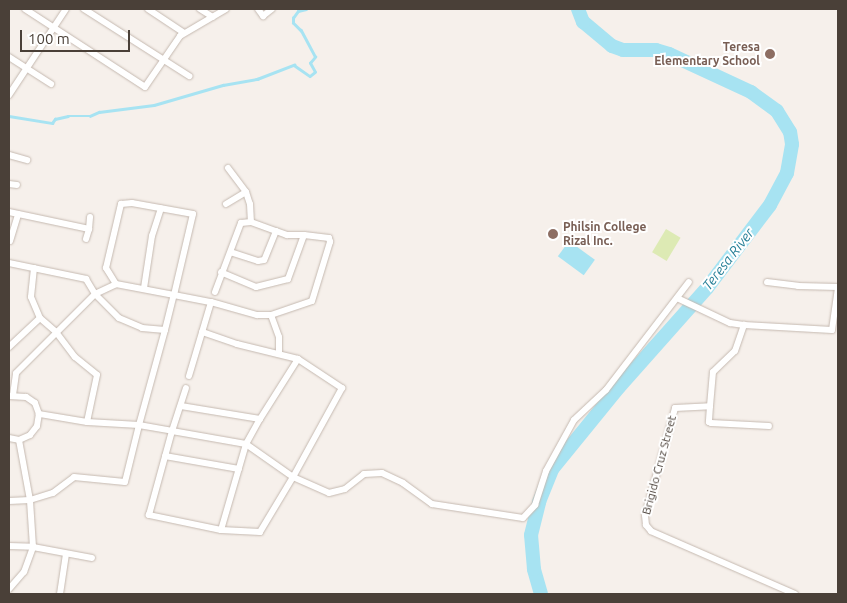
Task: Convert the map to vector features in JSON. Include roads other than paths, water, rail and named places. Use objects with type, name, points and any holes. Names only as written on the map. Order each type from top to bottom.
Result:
[{"type":"street","points":[[25,9],[145,87],[184,33],[226,9]]},
{"type":"street","points":[[9,95],[66,9]]},
{"type":"street","points":[[84,9],[189,76]]},
{"type":"street","points":[[148,9],[184,33]]},
{"type":"street","points":[[200,9],[213,17]]},
{"type":"street","points":[[208,9],[213,17]]},
{"type":"street","points":[[258,9],[263,16],[272,9]]},
{"type":"street","points":[[9,57],[51,84]]},
{"type":"street","points":[[9,155],[27,160]]},
{"type":"street","points":[[228,168],[246,192],[250,204],[251,222]]},
{"type":"street","points":[[9,184],[17,186]]},
{"type":"street","points":[[226,204],[246,192]]},
{"type":"street","points":[[9,501],[30,500],[53,493],[74,476],[125,482],[166,330],[193,214],[132,203],[121,204],[106,268],[116,284]]},
{"type":"street","points":[[144,288],[152,236],[161,208]]},
{"type":"street","points":[[9,212],[89,229]]},
{"type":"street","points":[[10,241],[18,214]]},
{"type":"street","points":[[86,239],[90,217]]},
{"type":"street","points":[[9,438],[19,440],[30,435],[37,426],[39,414],[34,403],[26,397],[11,395],[16,373],[95,294],[116,284],[211,302],[257,315],[271,315],[312,301],[330,242],[325,236],[287,234],[251,222],[241,223],[214,292]]},
{"type":"street","points":[[230,252],[258,261],[264,260],[276,231]]},
{"type":"street","points":[[221,272],[256,287],[288,278],[304,235]]},
{"type":"street","points":[[9,263],[86,279],[95,294],[119,318],[142,328],[166,330]]},
{"type":"street","points":[[34,268],[31,297],[40,318],[56,332],[75,357],[97,376],[86,422]]},
{"type":"street","points":[[39,414],[86,422],[139,425],[246,444],[294,476],[328,493],[345,489],[364,474],[382,473],[403,483],[432,504],[523,518],[535,505],[546,471],[574,420],[606,390],[689,282]]},
{"type":"street","points":[[677,298],[730,323],[835,330],[838,287],[798,286],[767,282]]},
{"type":"street","points":[[189,376],[211,302]]},
{"type":"street","points":[[271,315],[279,337],[279,354]]},
{"type":"street","points":[[9,347],[40,318]]},
{"type":"street","points":[[744,325],[735,351],[713,372],[709,422],[769,426]]},
{"type":"street","points":[[186,388],[149,515],[221,530],[260,532],[294,476],[342,388],[298,358],[237,344],[202,332]]},
{"type":"street","points":[[221,530],[246,444],[298,358]]},
{"type":"street","points":[[181,406],[260,419]]},
{"type":"street","name":"Brigido Cruz Street","points":[[710,406],[675,408],[645,515],[646,525],[651,531],[794,594]]},
{"type":"street","points":[[9,588],[24,572],[33,547],[30,500],[19,440]]},
{"type":"street","points":[[165,456],[238,469]]},
{"type":"street","points":[[9,546],[33,547],[92,558]]},
{"type":"street","points":[[60,594],[66,554]]},
{"type":"water","points":[[569,241],[595,260],[584,275],[558,256]]},
{"type":"waterway","points":[[9,116],[52,123],[55,119],[68,116],[90,116],[99,112],[154,105],[223,85],[257,79],[294,65],[310,76],[315,72],[310,63],[315,57],[301,31],[293,23],[293,18],[298,11],[306,9]]},
{"type":"waterway","name":"Teresa River","points":[[541,594],[534,569],[531,535],[539,502],[553,468],[619,387],[707,288],[770,205],[787,173],[792,144],[790,132],[777,111],[751,92],[669,54],[656,50],[623,50],[612,46],[583,22],[578,9]]},
{"type":"place","name":"Teresa Elementary School","points":[[770,54]]},
{"type":"place","name":"Philsin College Rizal Inc.","points":[[553,234]]}]
